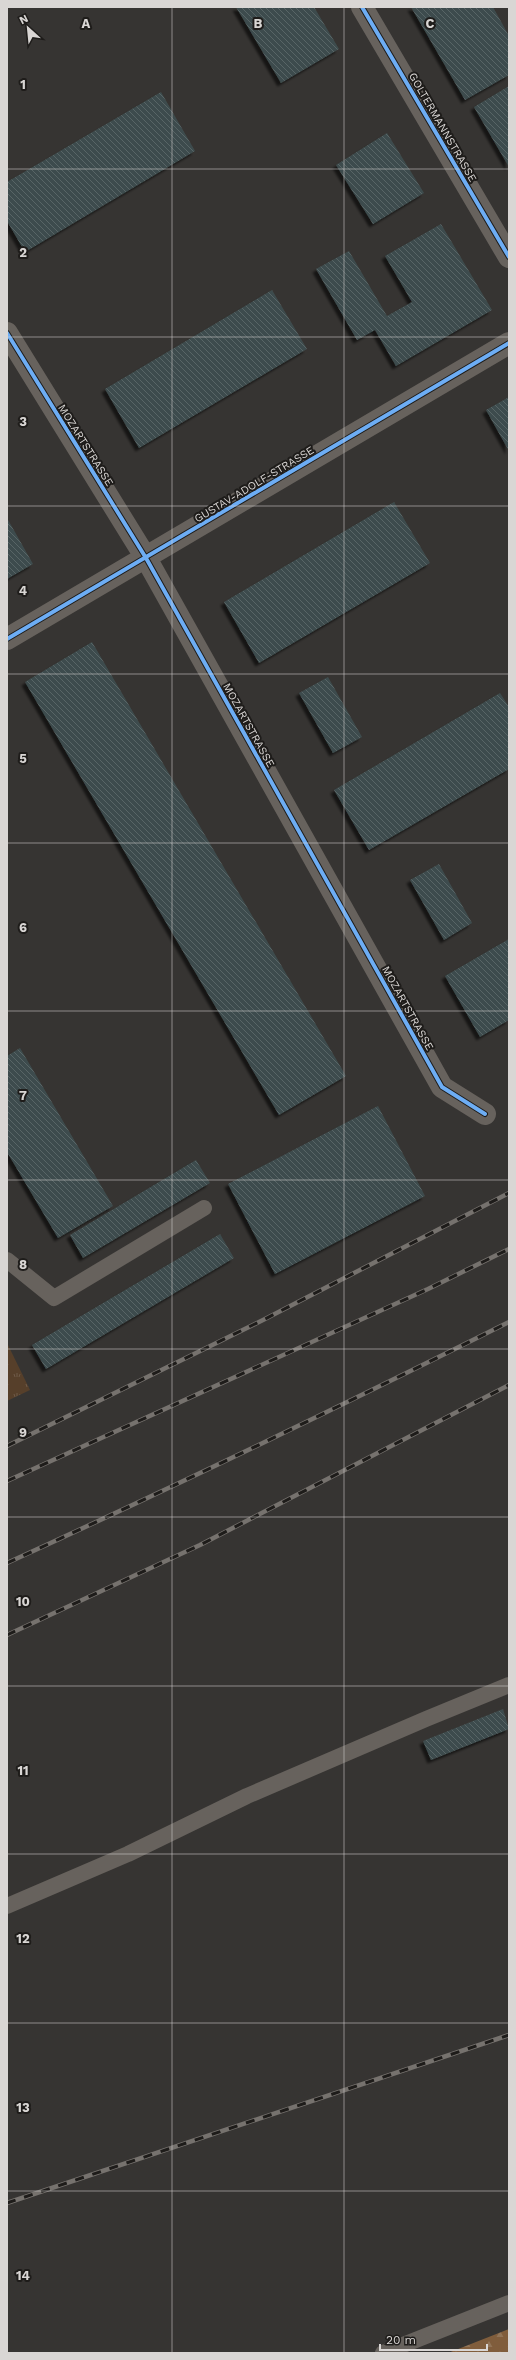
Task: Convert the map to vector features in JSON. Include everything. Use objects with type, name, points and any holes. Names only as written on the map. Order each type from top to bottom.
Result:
[{"type":"street","name":"GOLTERMANNSTRASSE","points":[[362,7],[509,257]]},
{"type":"street","name":"MOZARTSTRASSE","points":[[7,332],[146,558],[442,1087],[485,1114]]},
{"type":"street","name":"GUSTAV-ADOLF-STRASSE","points":[[7,639],[509,344]]},
{"type":"lane","points":[[7,1260],[54,1298],[204,1208]]},
{"type":"lane","points":[[7,1906],[128,1854],[247,1796],[509,1685]]},
{"type":"lane","points":[[383,2353],[509,2303]]},
{"type":"green space","points":[[7,1343],[30,1390],[7,1401]]},
{"type":"green space","points":[[509,2329],[509,2353],[448,2353]]},
{"type":"building","points":[[236,7],[314,7],[339,49],[281,83]]},
{"type":"building","points":[[411,7],[493,7],[509,36],[509,75],[465,100]]},
{"type":"building","points":[[509,86],[509,167],[474,107]]},
{"type":"building","points":[[161,92],[195,151],[25,252],[7,221],[7,182]]},
{"type":"building","points":[[387,133],[424,193],[373,224],[336,165]]},
{"type":"building","points":[[441,224],[492,310],[396,366],[375,330],[357,340],[316,269],[349,251],[387,316],[412,302],[385,256]]},
{"type":"building","points":[[272,290],[307,349],[139,448],[105,389]]},
{"type":"building","points":[[509,397],[509,451],[486,410]]},
{"type":"building","points":[[394,502],[430,563],[259,663],[224,602]]},
{"type":"building","points":[[7,518],[33,564],[7,579]]},
{"type":"building","points":[[92,642],[346,1076],[279,1115],[25,682]]},
{"type":"building","points":[[328,677],[362,737],[333,753],[299,693]]},
{"type":"building","points":[[500,693],[509,707],[509,769],[369,850],[334,790]]},
{"type":"building","points":[[439,864],[472,923],[444,940],[410,880]]},
{"type":"building","points":[[509,939],[509,1020],[480,1037],[445,976]]},
{"type":"building","points":[[20,1048],[113,1206],[58,1238],[7,1152],[7,1056]]},
{"type":"building","points":[[378,1106],[425,1196],[275,1274],[228,1184]]},
{"type":"building","points":[[196,1160],[210,1183],[83,1258],[70,1235]]},
{"type":"building","points":[[220,1234],[234,1258],[46,1369],[32,1345]]},
{"type":"building","points":[[503,1709],[509,1729],[431,1760],[423,1741]]},
{"type":"railway","points":[[7,1446],[265,1319],[509,1193]]},
{"type":"railway","points":[[7,1481],[428,1289],[509,1249]]},
{"type":"railway","points":[[7,1563],[259,1445],[509,1322]]},
{"type":"railway","points":[[7,1635],[200,1545],[509,1385]]},
{"type":"railway","points":[[7,2203],[509,2035]]},
{"type":"cycle path","points":[[362,7],[509,257]]},
{"type":"cycle path","points":[[7,333],[146,558],[442,1087],[485,1114]]},
{"type":"cycle path","points":[[7,639],[509,343]]}]
